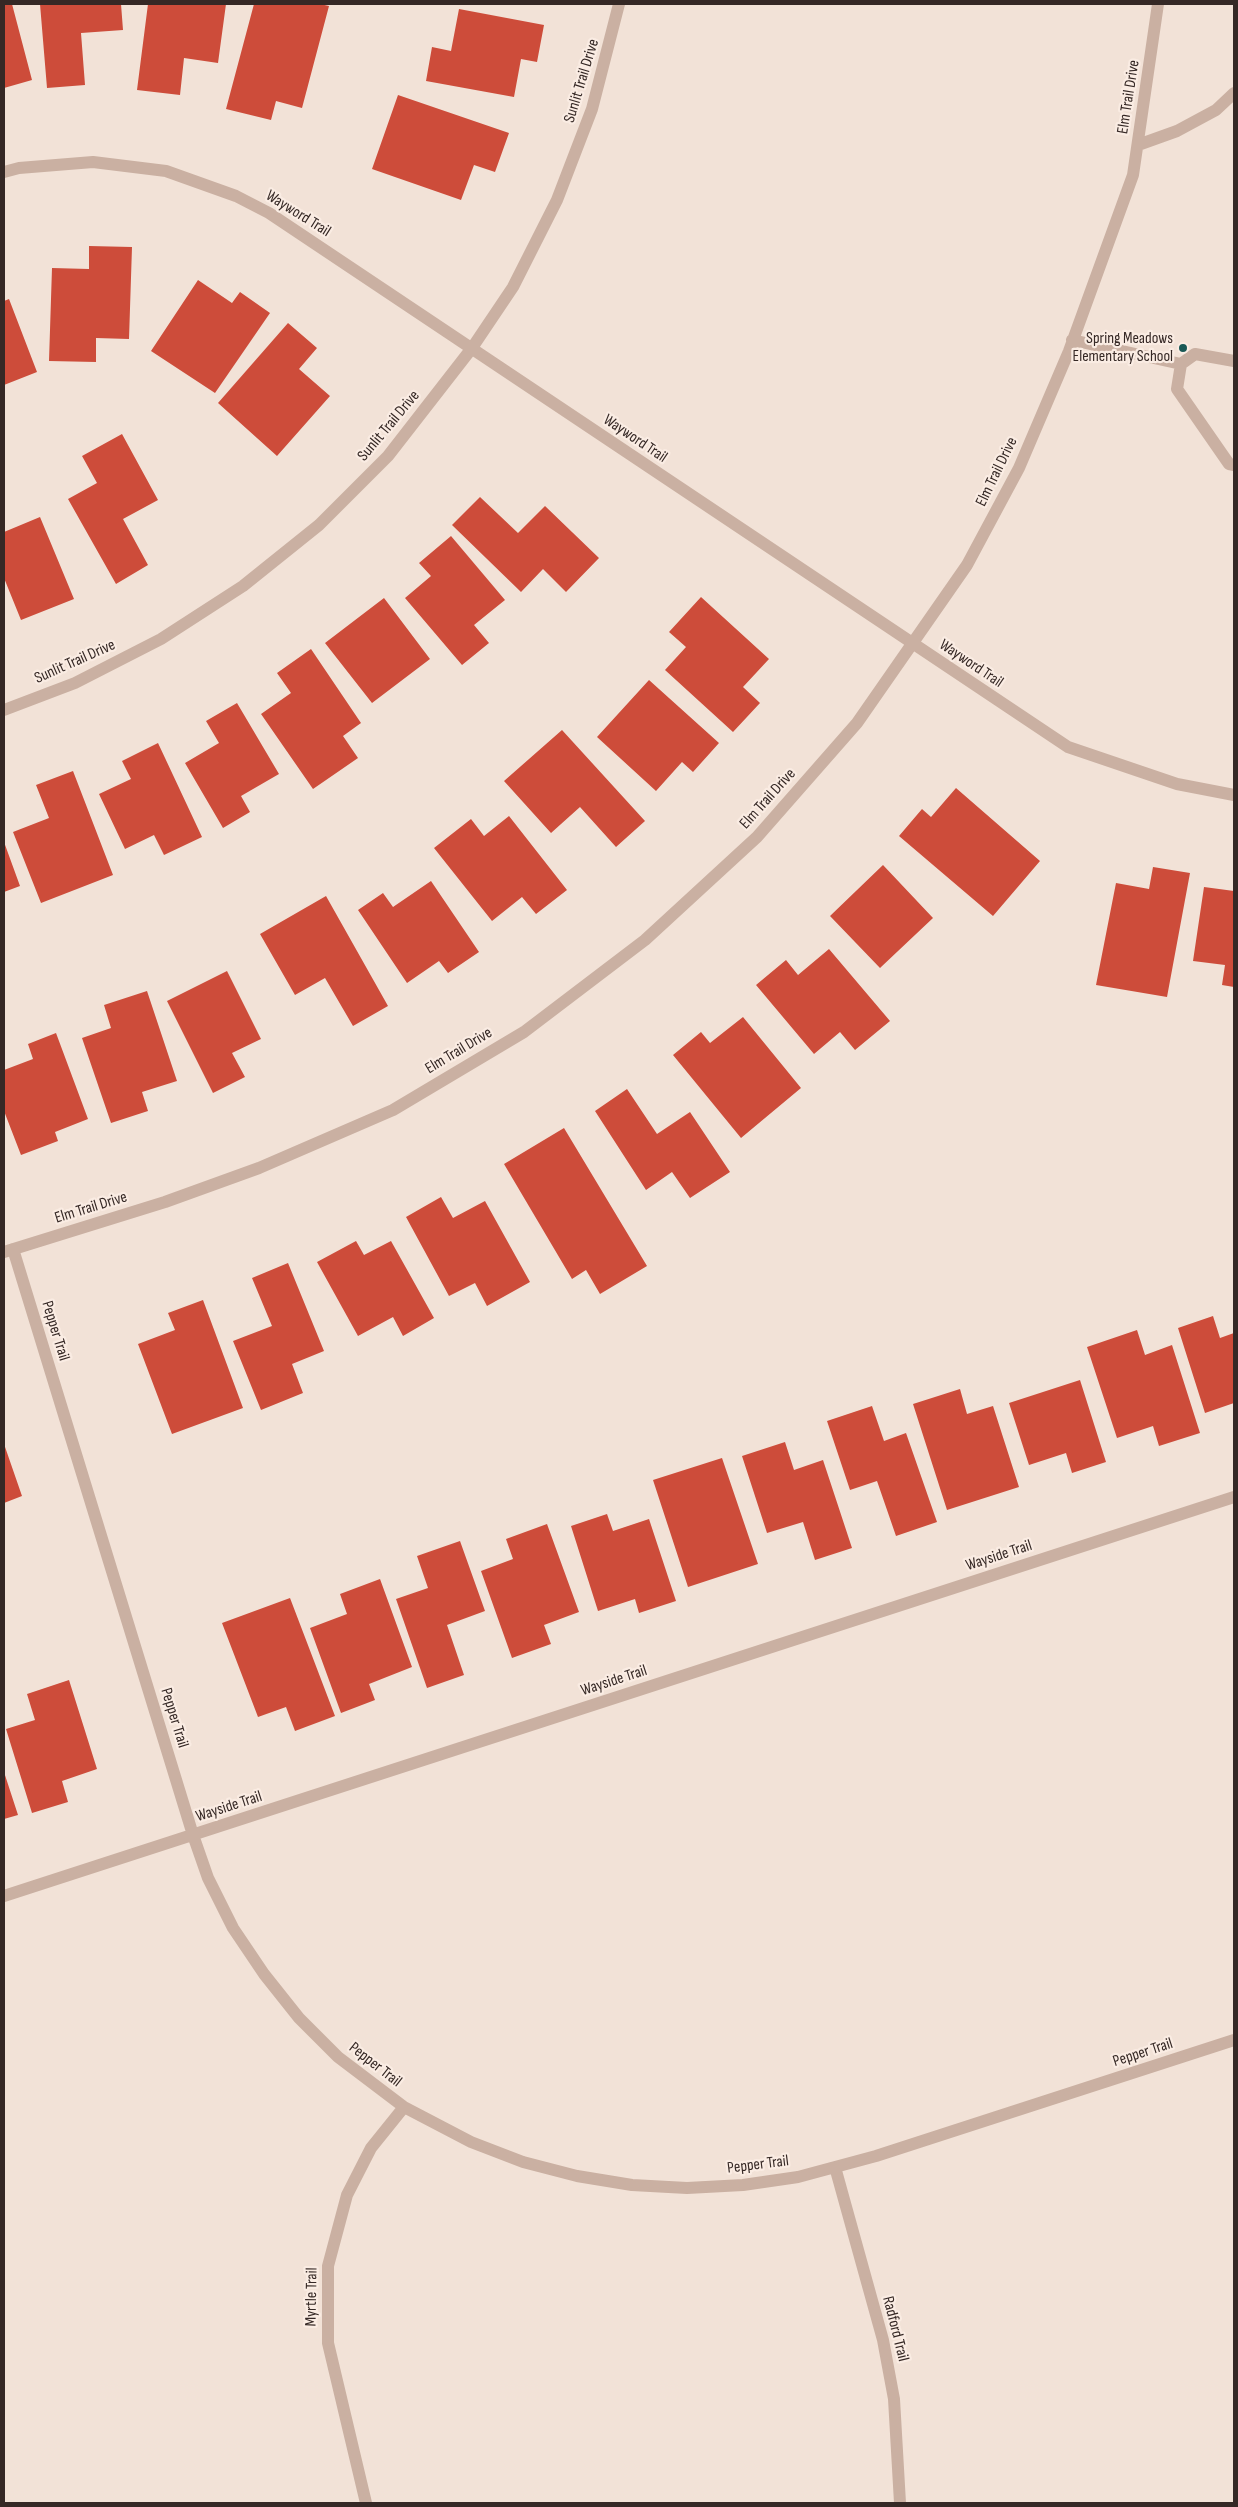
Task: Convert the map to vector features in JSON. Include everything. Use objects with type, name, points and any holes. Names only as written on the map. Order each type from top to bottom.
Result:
[{"type":"street","name":"Sunlit Trail Drive","points":[[4,710],[75,683],[161,639],[243,586],[319,525],[388,456],[472,348],[513,287],[557,200],[592,109],[619,4]]},
{"type":"street","name":"Elm Trail Drive","points":[[9,1250],[165,1202],[259,1168],[393,1110],[524,1032],[645,940],[757,837],[857,722],[967,564],[1019,468],[1072,340],[1133,175],[1158,4]]},
{"type":"street","points":[[1138,145],[1177,131],[1216,110],[1234,93]]},
{"type":"street","name":"Wayword Trail","points":[[4,172],[19,168],[93,162],[166,171],[236,196],[269,212],[1068,747],[1177,784],[1234,795]]},
{"type":"street","points":[[1072,340],[1182,364]]},
{"type":"street","points":[[1234,361],[1196,354],[1182,364],[1177,389],[1229,464],[1234,465]]},
{"type":"street","name":"Pepper Trail","points":[[9,1250],[193,1836],[208,1878],[229,1920],[264,1974],[299,2018],[338,2057],[404,2107],[471,2142],[523,2162],[577,2176],[632,2185],[687,2188],[743,2185],[798,2177],[876,2156],[1234,2040]]},
{"type":"street","name":"Wayside Trail","points":[[4,1896],[1234,1497]]},
{"type":"street","name":"Myrtle Trail","points":[[366,2503],[328,2343],[328,2266],[347,2195],[371,2148],[404,2107]]},
{"type":"street","name":"Radford Trail","points":[[835,2167],[883,2340],[894,2399],[900,2503]]},
{"type":"building","points":[[4,4],[12,4],[32,80],[4,88]]},
{"type":"building","points":[[40,4],[121,4],[123,30],[81,33],[85,85],[47,88]]},
{"type":"building","points":[[148,4],[226,4],[218,63],[184,58],[180,95],[137,90]]},
{"type":"building","points":[[254,4],[320,4],[329,6],[302,108],[276,101],[271,120],[226,109]]},
{"type":"building","points":[[459,9],[544,25],[537,62],[521,59],[514,97],[426,81],[432,47],[451,51]]},
{"type":"building","points":[[398,95],[509,133],[495,172],[474,165],[461,200],[372,169]]},
{"type":"building","points":[[89,246],[132,247],[129,339],[96,338],[96,362],[49,361],[52,268],[89,269]]},
{"type":"building","points":[[198,280],[232,303],[240,292],[270,313],[215,393],[151,351]]},
{"type":"building","points":[[9,299],[37,372],[4,385],[4,301]]},
{"type":"building","points":[[288,323],[317,348],[299,369],[330,396],[277,456],[218,403]]},
{"type":"building","points":[[122,434],[158,500],[123,519],[148,565],[116,584],[68,499],[97,483],[82,456]]},
{"type":"building","points":[[480,497],[518,533],[545,506],[599,558],[566,592],[543,569],[521,592],[452,525]]},
{"type":"building","points":[[40,517],[74,599],[21,620],[4,578],[4,532]]},
{"type":"building","points":[[451,536],[505,600],[474,625],[489,643],[462,665],[405,598],[431,576],[419,563]]},
{"type":"building","points":[[701,597],[769,659],[743,687],[760,703],[733,732],[665,670],[686,647],[669,632]]},
{"type":"building","points":[[384,598],[430,659],[372,703],[325,643]]},
{"type":"building","points":[[311,649],[361,723],[343,736],[358,758],[313,789],[261,714],[291,693],[277,673]]},
{"type":"building","points":[[649,680],[719,743],[693,772],[682,762],[656,791],[597,737]]},
{"type":"building","points":[[237,703],[279,774],[241,796],[250,812],[223,828],[185,763],[219,743],[206,721]]},
{"type":"building","points":[[562,730],[645,821],[616,847],[580,807],[551,833],[504,781]]},
{"type":"building","points":[[158,743],[202,837],[164,855],[154,835],[125,849],[99,794],[131,779],[122,761]]},
{"type":"building","points":[[73,771],[113,875],[41,903],[13,832],[49,818],[36,785]]},
{"type":"building","points":[[956,788],[1040,861],[993,916],[899,836],[922,809],[931,817]]},
{"type":"building","points":[[509,816],[567,890],[536,914],[522,897],[492,921],[434,848],[471,819],[484,836]]},
{"type":"building","points":[[4,842],[20,886],[4,892]]},
{"type":"building","points":[[883,865],[933,918],[880,968],[830,916]]},
{"type":"building","points":[[1153,867],[1190,873],[1167,997],[1096,985],[1116,883],[1149,889]]},
{"type":"building","points":[[431,881],[479,952],[448,973],[439,961],[407,983],[358,910],[383,893],[393,907]]},
{"type":"building","points":[[1204,887],[1234,891],[1234,987],[1222,985],[1225,965],[1193,961]]},
{"type":"building","points":[[326,896],[388,1006],[353,1026],[325,978],[295,995],[260,934]]},
{"type":"building","points":[[829,949],[890,1021],[855,1050],[840,1032],[814,1054],[756,985],[786,960],[798,975]]},
{"type":"building","points":[[227,971],[261,1039],[232,1053],[245,1077],[213,1093],[167,1001]]},
{"type":"building","points":[[147,991],[177,1081],[142,1092],[148,1111],[111,1123],[82,1038],[111,1028],[104,1005]]},
{"type":"building","points":[[743,1017],[801,1088],[741,1138],[673,1055],[701,1032],[710,1043]]},
{"type":"building","points":[[56,1033],[88,1119],[55,1132],[58,1141],[21,1155],[4,1111],[4,1070],[33,1059],[28,1044]]},
{"type":"building","points":[[627,1089],[657,1134],[690,1112],[730,1172],[690,1198],[672,1172],[646,1190],[595,1111]]},
{"type":"building","points":[[564,1128],[647,1266],[600,1294],[586,1270],[572,1279],[504,1164]]},
{"type":"building","points":[[441,1197],[453,1218],[485,1201],[530,1282],[487,1306],[475,1283],[449,1296],[406,1217]]},
{"type":"building","points":[[356,1241],[364,1255],[391,1241],[434,1318],[403,1336],[393,1317],[358,1336],[317,1262]]},
{"type":"building","points":[[288,1263],[324,1351],[292,1364],[303,1393],[261,1410],[233,1341],[272,1326],[252,1278]]},
{"type":"building","points":[[203,1300],[243,1408],[172,1434],[138,1344],[175,1330],[168,1313]]},
{"type":"building","points":[[1213,1316],[1220,1338],[1234,1333],[1234,1403],[1205,1413],[1178,1328]]},
{"type":"building","points":[[1137,1330],[1145,1355],[1172,1345],[1200,1433],[1159,1446],[1153,1426],[1117,1438],[1087,1347]]},
{"type":"building","points":[[1080,1380],[1106,1462],[1072,1473],[1066,1453],[1029,1465],[1009,1403]]},
{"type":"building","points":[[960,1389],[967,1414],[993,1406],[1019,1487],[947,1510],[913,1404]]},
{"type":"building","points":[[872,1406],[884,1441],[906,1433],[937,1522],[896,1536],[877,1481],[850,1490],[827,1421]]},
{"type":"building","points":[[785,1442],[794,1470],[823,1460],[852,1548],[815,1560],[803,1522],[767,1533],[742,1456]]},
{"type":"building","points":[[4,1444],[22,1496],[4,1503]]},
{"type":"building","points":[[722,1458],[758,1564],[688,1587],[653,1480]]},
{"type":"building","points":[[607,1514],[613,1531],[649,1519],[676,1601],[639,1613],[635,1599],[598,1611],[571,1526]]},
{"type":"building","points":[[547,1524],[579,1612],[544,1625],[551,1644],[512,1658],[481,1571],[513,1559],[506,1539]]},
{"type":"building","points":[[460,1541],[485,1611],[447,1625],[464,1675],[427,1688],[396,1599],[428,1588],[417,1556]]},
{"type":"building","points":[[380,1579],[412,1667],[369,1684],[375,1700],[341,1713],[310,1628],[347,1614],[340,1594]]},
{"type":"building","points":[[290,1598],[335,1716],[295,1731],[286,1707],[258,1717],[222,1623]]},
{"type":"building","points":[[69,1680],[97,1769],[62,1781],[68,1802],[32,1813],[6,1729],[35,1720],[27,1694]]},
{"type":"building","points":[[4,1772],[18,1815],[4,1819]]},
{"type":"place","name":"Spring Meadows Elementary School","points":[[1183,348]]}]
